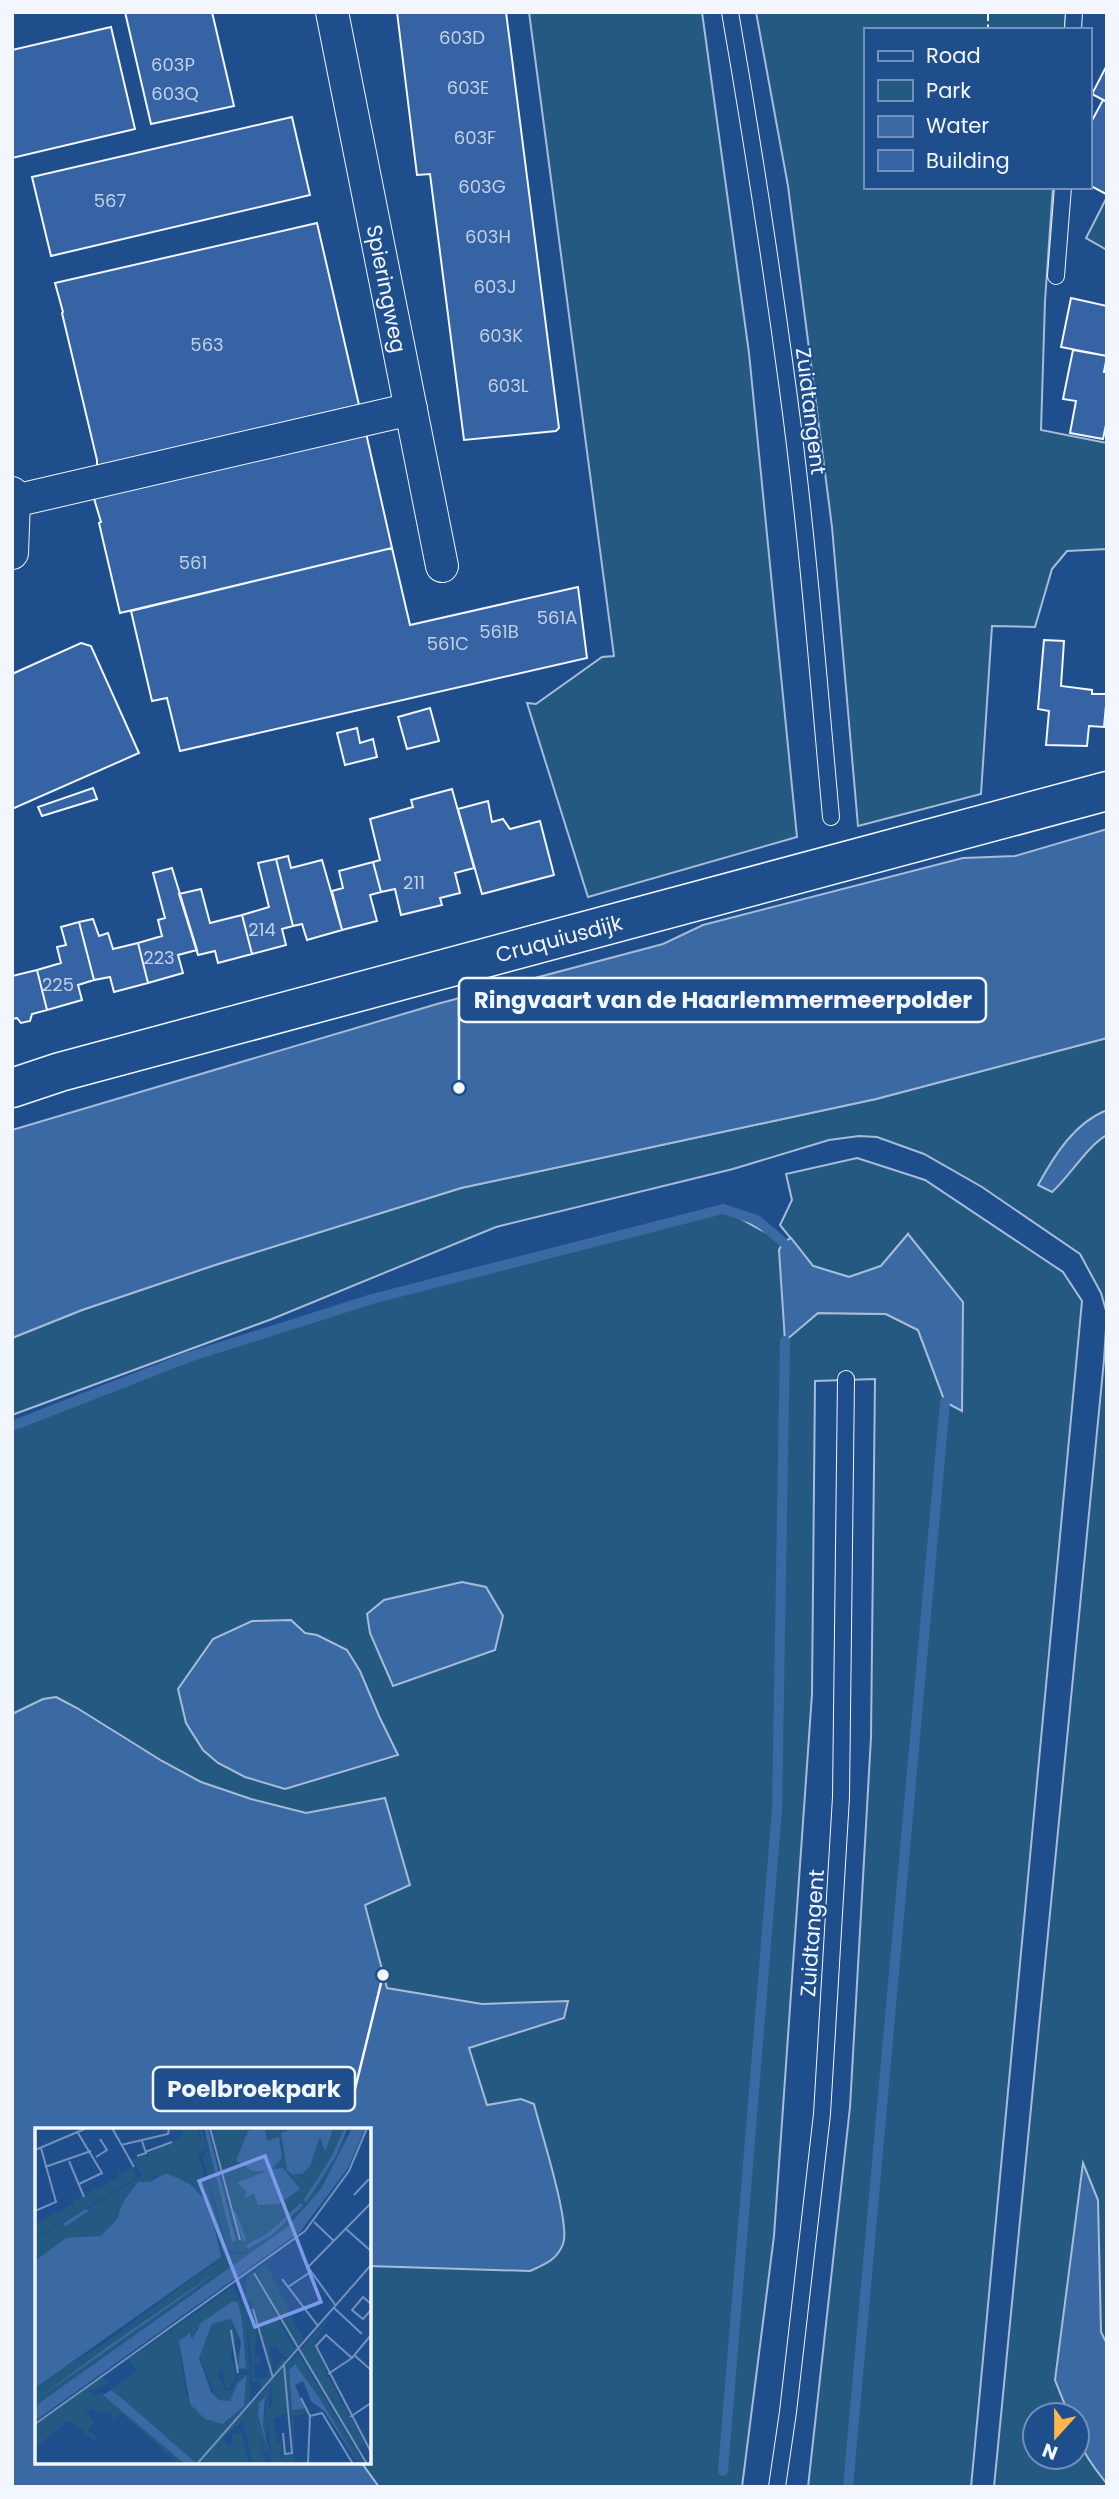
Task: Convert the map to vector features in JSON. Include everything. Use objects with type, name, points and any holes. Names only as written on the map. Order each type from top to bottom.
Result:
[{"type":"street","name":"Spieringweg","points":[[332,12],[442,566]]},
{"type":"street","points":[[12,553],[13,497],[411,408]]},
{"type":"street","name":"Cruquiusdijk","points":[[12,1088],[60,1072],[1107,791]]},
{"type":"lane","name":"Zuidtangent","points":[[730,12],[788,391],[812,605],[831,817]]},
{"type":"lane","points":[[1056,276],[1062,189]]},
{"type":"lane","name":"Zuidtangent","points":[[777,2487],[820,2127],[829,2003],[841,1797],[846,1379]]},
{"type":"green space","points":[[529,12],[702,12],[749,353],[797,837],[588,897],[527,703],[536,704],[602,657],[614,656]]},
{"type":"green space","points":[[756,12],[1066,12],[1065,28],[864,28],[864,189],[1053,189],[1045,301],[1041,430],[1107,443],[1107,549],[1067,551],[1052,569],[1035,627],[992,626],[981,794],[858,826],[832,527],[788,186]]},
{"type":"green space","points":[[1107,197],[1107,250],[1086,238]]},
{"type":"green space","points":[[1107,1038],[1107,1314],[1101,1293],[1080,1254],[982,1187],[924,1154],[877,1137],[859,1136],[829,1140],[733,1169],[496,1227],[272,1319],[12,1415],[12,1338],[82,1310],[461,1188],[876,1099]]},
{"type":"green space","points":[[857,1158],[925,1180],[1063,1272],[1082,1301],[971,2487],[808,2487],[850,2107],[871,1737],[875,1379],[815,1381],[812,1694],[774,2236],[742,2487],[12,2487],[12,1426],[189,1357],[372,1299],[723,1209],[783,1242],[785,1340],[818,1313],[886,1314],[918,1330],[945,1402],[908,1234],[881,1266],[849,1277],[813,1266],[780,1225],[792,1200],[786,1174]]},
{"type":"green space","points":[[1107,1314],[1107,2487],[994,2487],[1104,1360]]},
{"type":"water","points":[[1107,829],[1107,1038],[876,1099],[461,1188],[215,1265],[82,1310],[12,1338],[12,1130],[437,1004],[663,944],[703,925],[963,858],[1015,856]]},
{"type":"water","points":[[1107,1110],[1107,1135],[1093,1146],[1052,1192],[1038,1185],[1058,1152],[1075,1132]]},
{"type":"water","points":[[908,1234],[963,1302],[962,1411],[945,1402],[918,1330],[886,1314],[818,1313],[785,1341],[779,1250],[783,1242],[791,1238],[813,1266],[849,1277],[881,1266]]},
{"type":"water","points":[[462,1582],[486,1587],[503,1616],[495,1650],[393,1686],[370,1633],[367,1614],[384,1600]]},
{"type":"water","points":[[291,1620],[305,1633],[317,1635],[347,1650],[360,1671],[398,1755],[285,1789],[245,1777],[218,1763],[203,1750],[186,1723],[178,1689],[213,1639],[252,1621]]},
{"type":"water","points":[[56,1697],[201,1782],[251,1799],[306,1813],[385,1798],[410,1885],[365,1905],[387,1988],[482,2004],[568,2001],[564,2018],[469,2048],[487,2105],[521,2099],[534,2104],[548,2154],[563,2217],[563,2244],[554,2258],[530,2271],[371,2266],[371,2128],[35,2128],[35,2464],[362,2464],[379,2487],[12,2487],[12,1714],[43,1699]]},
{"type":"water","points":[[1083,2163],[1098,2200],[1101,2332],[1107,2344],[1107,2484],[1091,2463],[1091,2401],[1063,2401],[1055,2380]]},
{"type":"building","points":[[125,12],[212,12],[234,106],[151,124]]},
{"type":"building","points":[[397,12],[506,12],[559,428],[556,431],[464,440],[430,174],[417,175]]},
{"type":"building","points":[[111,27],[135,129],[12,158],[12,50]]},
{"type":"building","points":[[1107,65],[1107,102],[1092,94]]},
{"type":"building","points":[[1103,100],[1107,102],[1106,194],[1091,186],[1091,122]]},
{"type":"building","points":[[292,117],[310,195],[51,256],[32,177]]},
{"type":"building","points":[[317,223],[359,405],[97,466],[55,283]]},
{"type":"building","points":[[1071,298],[1107,306],[1107,356],[1061,347]]},
{"type":"building","points":[[1073,350],[1107,356],[1104,372],[1107,372],[1107,420],[1103,439],[1070,433],[1076,401],[1063,399]]},
{"type":"building","points":[[366,433],[392,548],[120,613],[93,495]]},
{"type":"building","points":[[392,548],[410,625],[578,587],[587,658],[180,751],[167,698],[152,701],[131,611]]},
{"type":"building","points":[[1044,640],[1064,641],[1061,686],[1092,690],[1092,694],[1107,694],[1104,727],[1089,726],[1087,746],[1046,745],[1049,711],[1038,709]]},
{"type":"building","points":[[81,643],[91,646],[139,753],[12,809],[12,674]]},
{"type":"building","points":[[430,708],[439,741],[407,749],[398,717]]},
{"type":"building","points":[[357,728],[360,743],[373,739],[377,757],[345,765],[337,733]]},
{"type":"building","points":[[93,788],[97,799],[42,816],[38,807]]},
{"type":"building","points":[[452,789],[474,868],[455,873],[460,893],[440,898],[442,905],[401,915],[395,889],[381,892],[373,862],[380,860],[370,819],[413,807],[411,800]]},
{"type":"building","points":[[488,801],[492,822],[503,819],[510,829],[540,821],[554,875],[482,894],[458,809]]},
{"type":"building","points":[[288,856],[291,868],[322,860],[342,930],[307,940],[302,924],[293,926],[276,859]]},
{"type":"building","points":[[276,859],[293,926],[282,929],[286,945],[252,954],[242,915],[269,907],[258,863]]},
{"type":"building","points":[[373,862],[381,892],[370,895],[377,921],[342,930],[332,891],[343,888],[339,871]]},
{"type":"building","points":[[172,868],[197,950],[178,955],[183,973],[148,983],[138,943],[162,936],[158,920],[165,918],[153,873]]},
{"type":"building","points":[[201,889],[210,923],[242,915],[252,954],[218,963],[215,951],[198,955],[179,894]]},
{"type":"building","points":[[93,919],[99,936],[108,933],[113,949],[138,943],[148,983],[114,992],[110,977],[94,980],[79,922]]},
{"type":"building","points":[[79,922],[94,980],[78,985],[82,1000],[47,1010],[37,970],[61,963],[57,947],[66,945],[61,927]]},
{"type":"building","points":[[37,970],[47,1010],[32,1014],[30,1021],[21,1023],[17,1018],[12,1019],[12,976]]},
{"type":"waterway","points":[[12,1426],[189,1357],[372,1299],[723,1209],[757,1220],[783,1242]]},
{"type":"waterway","points":[[723,2471],[777,1809],[785,1341]]},
{"type":"waterway","points":[[848,2487],[945,1402]]},
{"type":"fence","points":[[988,12],[988,28]]},
{"type":"place","name":"Ringvaart van de Haarlemmermeerpolder","points":[[459,1088]]},
{"type":"place","name":"Poelbroekpark","points":[[383,1975]]}]
